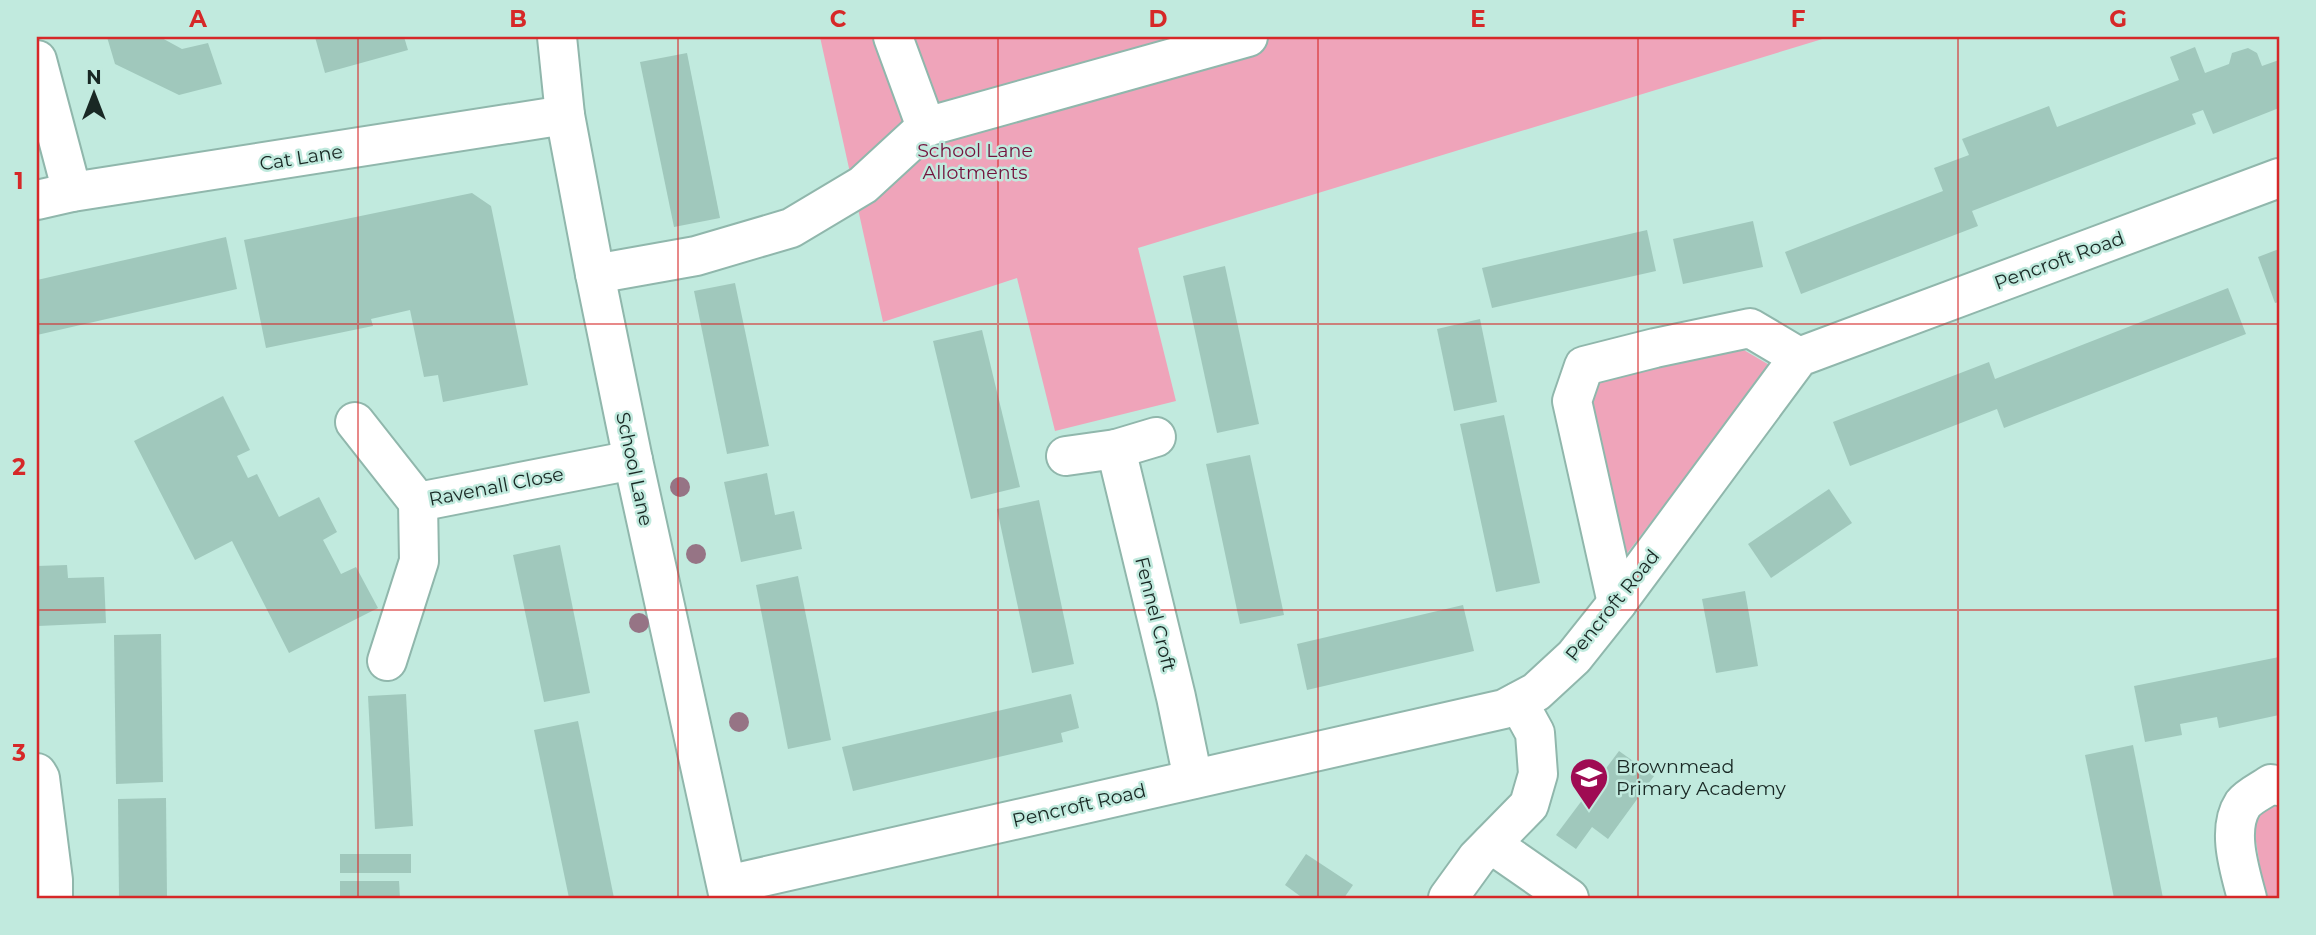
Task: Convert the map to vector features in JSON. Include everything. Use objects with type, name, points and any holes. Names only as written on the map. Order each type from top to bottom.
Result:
[{"type":"street","name":"School Lane","points":[[557,37],[565,115],[595,274],[728,891]]},
{"type":"street","points":[[893,37],[926,127]]},
{"type":"street","points":[[595,274],[696,256],[791,228],[863,186],[926,127],[1248,37]]},
{"type":"street","points":[[37,60],[55,196]]},
{"type":"street","name":"Cat Lane","points":[[55,196],[565,115]]},
{"type":"street","name":"Pencroft Road","points":[[728,891],[1193,779],[1504,709],[1536,692],[1574,657],[1799,357],[2279,178]]},
{"type":"street","points":[[1617,603],[1572,401],[1584,366],[1750,328],[1799,357]]},
{"type":"street","name":"Ravenall Close","points":[[355,422],[418,502],[633,460]]},
{"type":"street","points":[[1066,456],[1116,449],[1156,436]]},
{"type":"street","name":"Fennel Croft","points":[[1116,449],[1177,697],[1193,779]]},
{"type":"street","points":[[387,661],[419,561],[418,502]]},
{"type":"street","points":[[1448,898],[1477,858],[1529,805],[1538,774],[1535,733],[1518,702]]},
{"type":"street","points":[[37,773],[40,778],[53,898]]},
{"type":"street","points":[[2247,898],[2236,845],[2236,823],[2244,803],[2271,784],[2279,786]]},
{"type":"street","points":[[1491,844],[1569,898]]},
{"type":"green space","name":"School Lane Allotments","points":[[820,37],[1829,37],[1138,248],[1176,401],[1055,431],[1017,278],[883,322]]},
{"type":"green space","points":[[1732,343],[1771,366],[1625,556],[1591,400],[1601,373]]},
{"type":"green space","points":[[2271,805],[2279,806],[2279,898],[2265,898],[2254,829],[2257,811]]},
{"type":"building","points":[[107,37],[160,37],[182,49],[208,43],[222,84],[179,95],[115,64]]},
{"type":"building","points":[[315,37],[404,37],[408,50],[325,73]]},
{"type":"building","points":[[2195,47],[2205,73],[2229,64],[2232,53],[2248,48],[2257,53],[2262,66],[2279,60],[2279,108],[2213,134],[2203,110],[2192,114],[2196,124],[1972,211],[1978,226],[1801,294],[1785,252],[1943,191],[1934,168],[1969,155],[1962,139],[2049,106],[2057,127],[2179,80],[2170,57]]},
{"type":"building","points":[[687,53],[720,218],[674,227],[640,62]]},
{"type":"building","points":[[472,193],[491,206],[528,385],[443,402],[438,375],[424,377],[410,310],[371,319],[373,326],[266,348],[244,240]]},
{"type":"building","points":[[1753,221],[1763,267],[1683,284],[1673,239]]},
{"type":"building","points":[[1647,230],[1656,271],[1492,308],[1482,268]]},
{"type":"building","points":[[226,237],[237,289],[37,335],[37,280]]},
{"type":"building","points":[[2279,249],[2279,302],[2275,303],[2258,257]]},
{"type":"building","points":[[1225,266],[1259,424],[1217,433],[1183,276]]},
{"type":"building","points":[[735,283],[769,446],[727,454],[694,291]]},
{"type":"building","points":[[2228,288],[2246,334],[2004,428],[1997,409],[1850,466],[1833,422],[1989,362],[1995,379]]},
{"type":"building","points":[[1480,319],[1497,402],[1454,411],[1437,329]]},
{"type":"building","points":[[982,330],[1020,487],[971,499],[933,341]]},
{"type":"building","points":[[223,396],[250,450],[237,456],[248,478],[257,474],[279,517],[319,497],[337,532],[323,540],[341,574],[356,567],[378,608],[289,653],[232,541],[195,560],[134,441]]},
{"type":"building","points":[[1504,415],[1540,583],[1496,592],[1460,424]]},
{"type":"building","points":[[1250,455],[1284,615],[1240,624],[1206,464]]},
{"type":"building","points":[[767,473],[775,515],[794,511],[802,549],[741,562],[724,482]]},
{"type":"building","points":[[1829,489],[1852,523],[1771,578],[1748,544]]},
{"type":"building","points":[[1039,500],[1074,664],[1032,673],[997,509]]},
{"type":"building","points":[[560,545],[590,693],[544,702],[513,555]]},
{"type":"building","points":[[67,565],[68,578],[104,577],[106,623],[38,626],[37,566]]},
{"type":"building","points":[[798,576],[831,740],[788,749],[756,585]]},
{"type":"building","points":[[1745,591],[1758,666],[1716,673],[1702,599]]},
{"type":"building","points":[[1463,605],[1474,651],[1307,690],[1297,644]]},
{"type":"building","points":[[161,634],[163,782],[116,784],[114,635]]},
{"type":"building","points":[[2279,657],[2279,715],[2219,728],[2217,717],[2180,724],[2182,735],[2145,742],[2134,686]]},
{"type":"building","points":[[406,694],[413,826],[375,829],[368,696]]},
{"type":"building","points":[[1071,694],[1079,728],[1061,733],[1063,742],[853,791],[842,747]]},
{"type":"building","points":[[578,721],[614,898],[569,898],[534,730]]},
{"type":"building","points":[[2133,745],[2163,898],[2114,898],[2085,755]]},
{"type":"building","points":[[1619,751],[1654,776],[1608,839],[1592,827],[1576,849],[1556,835]]},
{"type":"building","points":[[166,798],[167,898],[119,898],[118,799]]},
{"type":"building","points":[[340,854],[411,854],[411,873],[340,873]]},
{"type":"building","points":[[1306,854],[1353,885],[1344,898],[1298,898],[1300,896],[1285,885]]},
{"type":"building","points":[[340,881],[399,881],[400,898],[340,898]]},
{"type":"place","name":"Brownmead Primary Academy","points":[[1589,811]]}]
